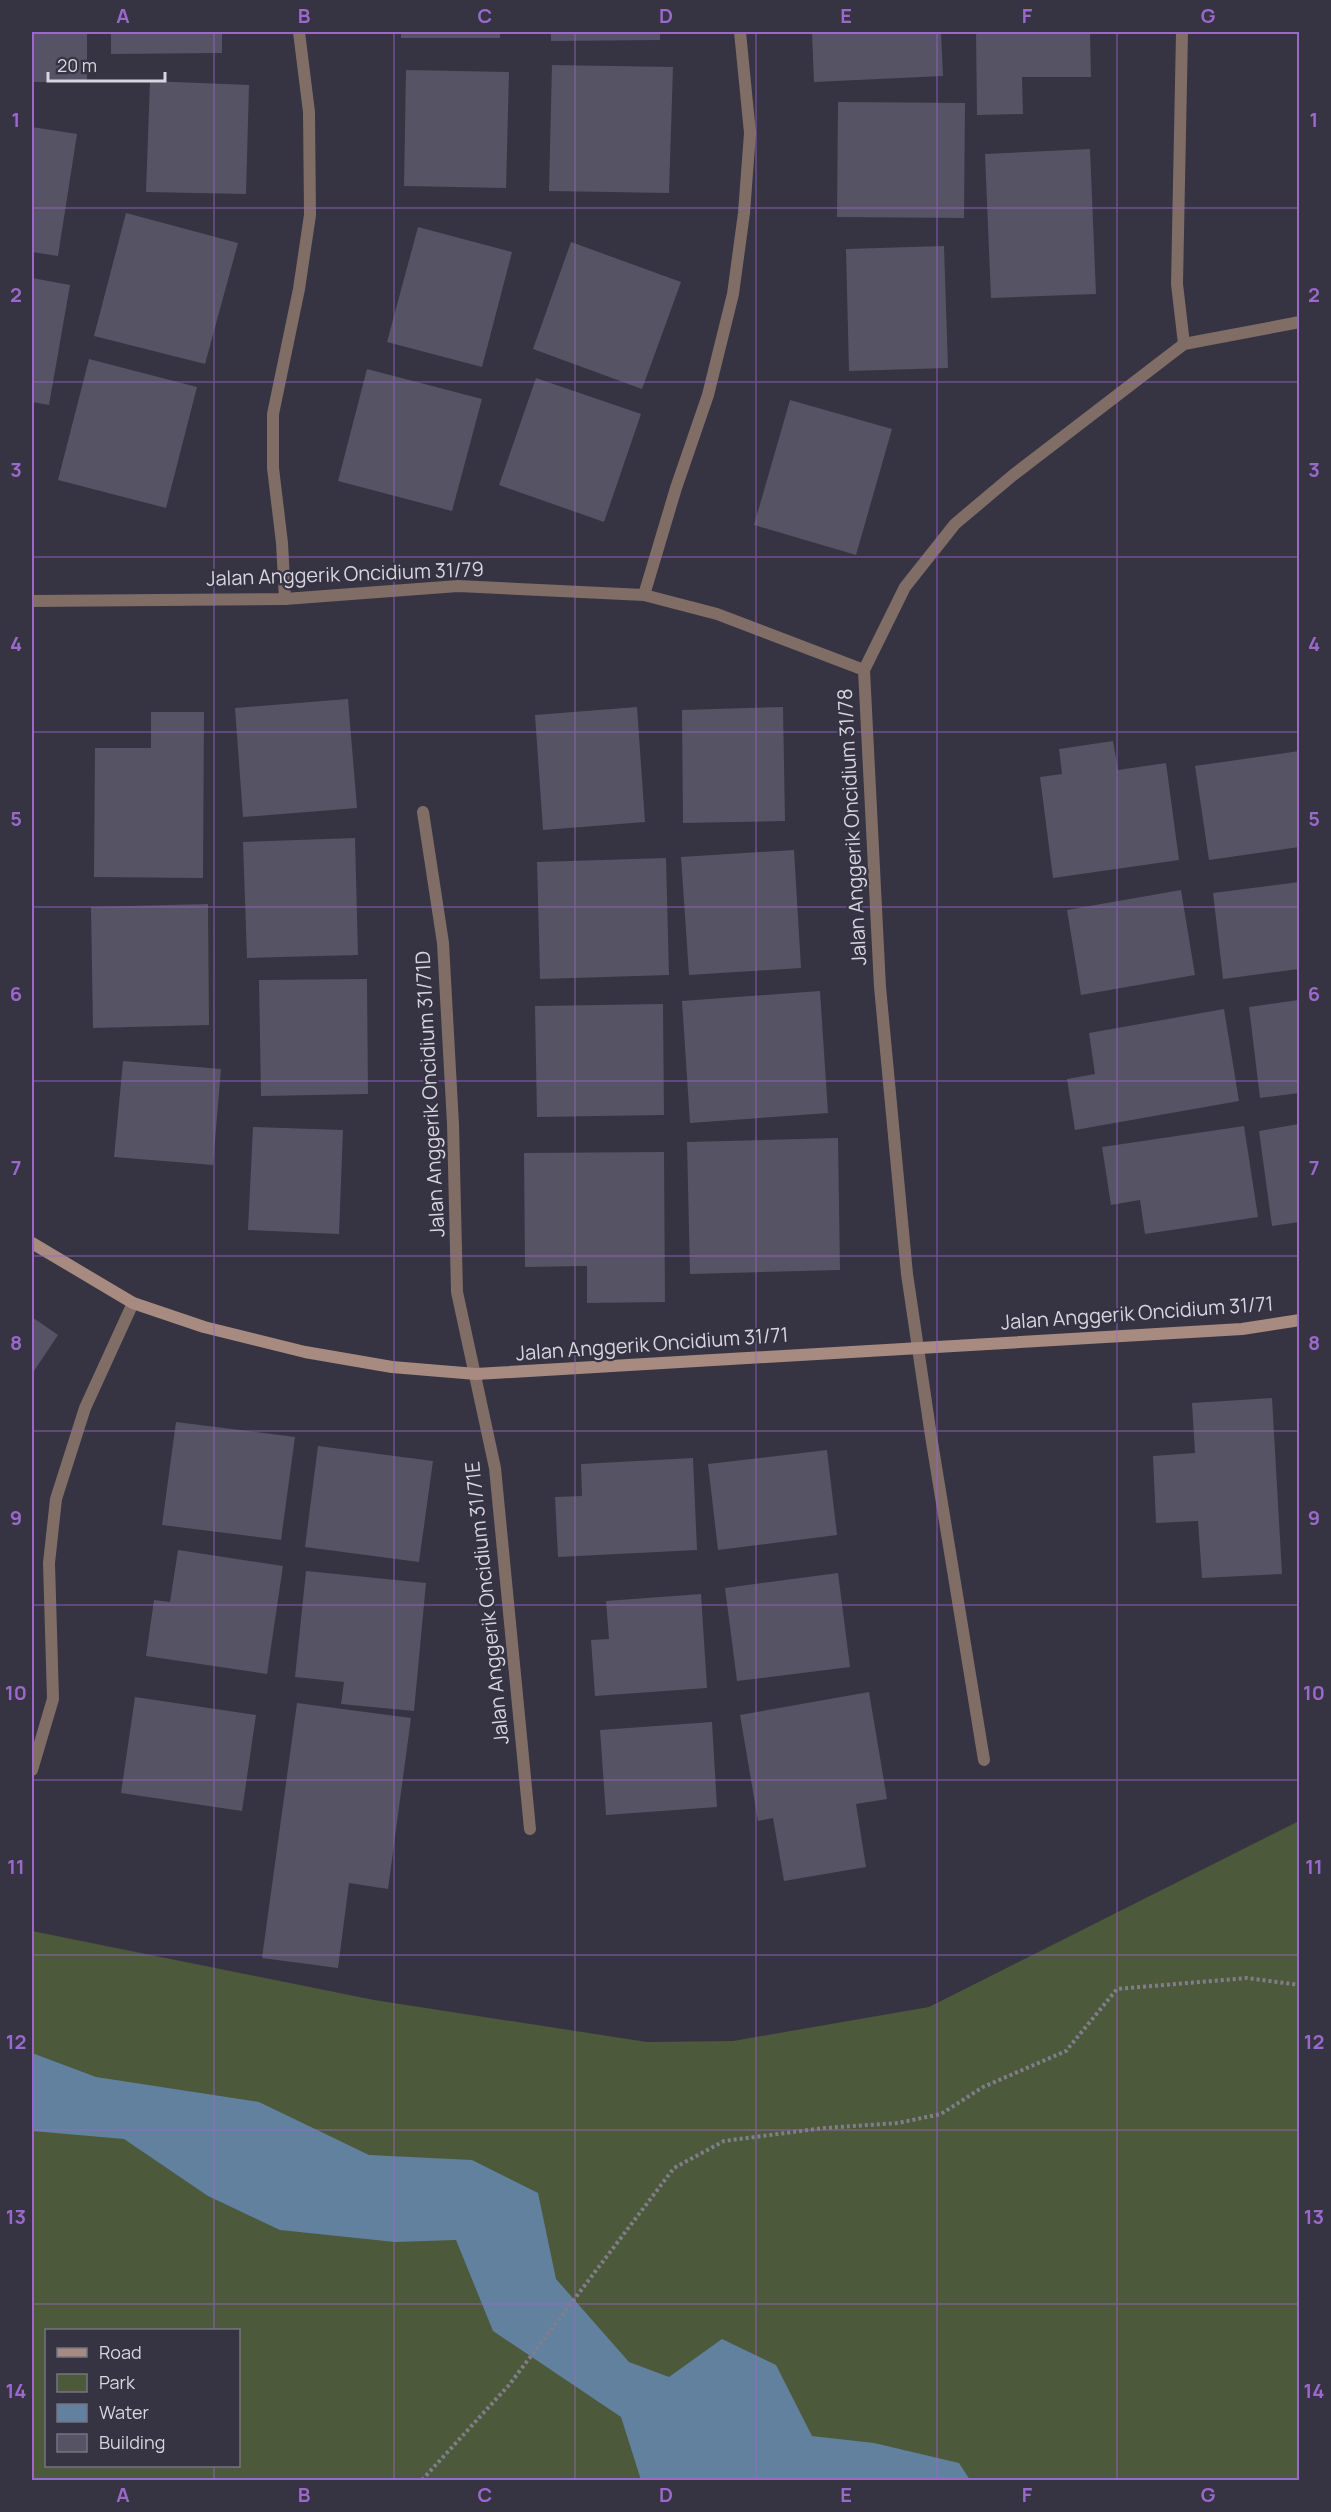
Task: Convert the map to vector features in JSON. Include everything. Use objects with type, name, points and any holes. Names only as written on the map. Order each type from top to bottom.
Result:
[{"type":"street","points":[[285,598],[282,543],[273,468],[273,414],[299,289],[310,215],[309,112],[299,32]]},
{"type":"street","points":[[644,595],[676,488],[708,395],[733,294],[744,213],[750,133],[740,32]]},
{"type":"street","points":[[1182,32],[1177,285],[1184,344]]},
{"type":"street","name":"Jalan Anggerik Oncidium 31/78","points":[[984,1760],[906,1263],[880,987],[864,670],[905,587],[955,524],[1012,476],[1184,344],[1299,322]]},
{"type":"street","name":"Jalan Anggerik Oncidium 31/79","points":[[32,601],[285,598],[458,586],[644,595],[717,614],[864,670]]},
{"type":"street","name":"Jalan Anggerik Oncidium 31/71D","points":[[423,812],[443,943],[453,1124],[457,1292],[476,1374]]},
{"type":"street","name":"Jalan Anggerik Oncidium 31/71","points":[[32,1243],[133,1303],[204,1327],[305,1352],[392,1367],[476,1374],[1242,1329],[1299,1320]]},
{"type":"street","points":[[32,1770],[53,1699],[49,1563],[56,1500],[85,1408],[133,1303]]},
{"type":"street","name":"Jalan Anggerik Oncidium 31/71E","points":[[476,1374],[495,1468],[530,1829]]},
{"type":"path","points":[[422,2481],[509,2385],[674,2168],[724,2141],[824,2128],[898,2123],[941,2114],[983,2087],[1066,2051],[1117,1989],[1247,1978],[1299,1985]]},
{"type":"green space","points":[[1299,1821],[1299,2480],[32,2480],[32,1931],[374,2000],[647,2042],[733,2041],[929,2007]]},
{"type":"water","points":[[32,2053],[96,2077],[259,2102],[369,2155],[472,2160],[538,2193],[556,2279],[629,2362],[669,2377],[722,2339],[776,2365],[812,2436],[874,2443],[959,2463],[970,2480],[641,2480],[621,2417],[493,2331],[456,2240],[395,2242],[280,2230],[208,2196],[124,2139],[32,2131]]},
{"type":"building","points":[[32,32],[87,32],[87,82],[32,82]]},
{"type":"building","points":[[111,32],[222,32],[222,53],[111,54]]},
{"type":"building","points":[[401,32],[500,32],[500,38],[401,38]]},
{"type":"building","points":[[551,32],[660,32],[660,40],[551,41]]},
{"type":"building","points":[[812,32],[941,32],[943,76],[814,82]]},
{"type":"building","points":[[976,32],[1090,32],[1091,77],[1022,77],[1023,114],[977,115]]},
{"type":"building","points":[[552,65],[673,67],[669,193],[549,191]]},
{"type":"building","points":[[406,70],[509,72],[506,188],[404,186]]},
{"type":"building","points":[[150,81],[249,85],[246,194],[146,192]]},
{"type":"building","points":[[838,102],[965,103],[964,218],[837,217]]},
{"type":"building","points":[[32,127],[77,134],[58,256],[32,252]]},
{"type":"building","points":[[1090,149],[1096,294],[991,298],[985,154]]},
{"type":"building","points":[[126,213],[238,243],[205,364],[94,336]]},
{"type":"building","points":[[418,227],[512,252],[482,367],[387,342]]},
{"type":"building","points":[[571,242],[681,282],[642,389],[533,349]]},
{"type":"building","points":[[944,246],[948,368],[849,371],[846,249]]},
{"type":"building","points":[[32,278],[70,285],[49,405],[32,402]]},
{"type":"building","points":[[89,359],[197,387],[166,508],[58,480]]},
{"type":"building","points":[[367,369],[482,399],[452,511],[338,481]]},
{"type":"building","points":[[536,378],[641,414],[604,522],[499,485]]},
{"type":"building","points":[[790,400],[892,429],[856,555],[754,525]]},
{"type":"building","points":[[348,699],[357,808],[243,817],[235,708]]},
{"type":"building","points":[[637,707],[645,822],[543,830],[535,715]]},
{"type":"building","points":[[783,707],[785,821],[683,823],[682,710]]},
{"type":"building","points":[[151,712],[204,712],[203,878],[94,877],[95,748],[151,748]]},
{"type":"building","points":[[1113,741],[1118,770],[1166,763],[1179,860],[1053,878],[1040,777],[1062,774],[1059,749]]},
{"type":"building","points":[[1299,751],[1299,847],[1209,860],[1195,766]]},
{"type":"building","points":[[355,838],[358,955],[247,958],[243,842]]},
{"type":"building","points":[[794,850],[801,968],[689,975],[681,857]]},
{"type":"building","points":[[666,858],[669,975],[540,979],[537,862]]},
{"type":"building","points":[[1299,882],[1299,969],[1223,979],[1213,893]]},
{"type":"building","points":[[1181,890],[1195,975],[1081,995],[1067,910]]},
{"type":"building","points":[[208,904],[209,1025],[93,1028],[91,907]]},
{"type":"building","points":[[367,979],[368,1094],[261,1096],[259,980]]},
{"type":"building","points":[[820,991],[828,1113],[690,1123],[682,1001]]},
{"type":"building","points":[[1299,1000],[1299,1093],[1260,1098],[1249,1007]]},
{"type":"building","points":[[663,1004],[664,1115],[537,1117],[535,1006]]},
{"type":"building","points":[[1224,1009],[1239,1101],[1075,1130],[1067,1079],[1095,1074],[1089,1033]]},
{"type":"building","points":[[123,1061],[221,1069],[213,1165],[114,1157]]},
{"type":"building","points":[[1299,1124],[1299,1222],[1272,1226],[1259,1131]]},
{"type":"building","points":[[1244,1126],[1258,1217],[1145,1234],[1140,1200],[1111,1205],[1102,1147]]},
{"type":"building","points":[[253,1127],[343,1130],[339,1234],[248,1230]]},
{"type":"building","points":[[838,1138],[840,1270],[690,1274],[687,1142]]},
{"type":"building","points":[[664,1152],[665,1302],[587,1303],[587,1266],[525,1267],[524,1153]]},
{"type":"building","points":[[32,1317],[58,1335],[32,1374]]},
{"type":"building","points":[[1272,1398],[1282,1574],[1202,1578],[1198,1521],[1156,1523],[1153,1456],[1195,1453],[1192,1403]]},
{"type":"building","points":[[176,1422],[295,1437],[281,1540],[162,1525]]},
{"type":"building","points":[[318,1446],[433,1461],[419,1562],[305,1547]]},
{"type":"building","points":[[827,1450],[837,1535],[718,1550],[708,1464]]},
{"type":"building","points":[[693,1458],[697,1550],[558,1557],[555,1497],[582,1496],[581,1464]]},
{"type":"building","points":[[178,1550],[283,1566],[267,1674],[146,1656],[154,1600],[170,1602]]},
{"type":"building","points":[[306,1571],[426,1583],[414,1711],[341,1704],[344,1682],[295,1677]]},
{"type":"building","points":[[838,1573],[850,1667],[737,1681],[725,1588]]},
{"type":"building","points":[[701,1594],[707,1688],[595,1696],[591,1640],[609,1639],[606,1601]]},
{"type":"building","points":[[869,1692],[887,1799],[856,1804],[866,1867],[784,1881],[773,1818],[758,1821],[740,1715]]},
{"type":"building","points":[[135,1697],[256,1715],[242,1811],[121,1793]]},
{"type":"building","points":[[297,1703],[411,1718],[388,1889],[349,1883],[338,1968],[262,1958]]},
{"type":"building","points":[[712,1722],[717,1807],[606,1815],[600,1730]]}]
